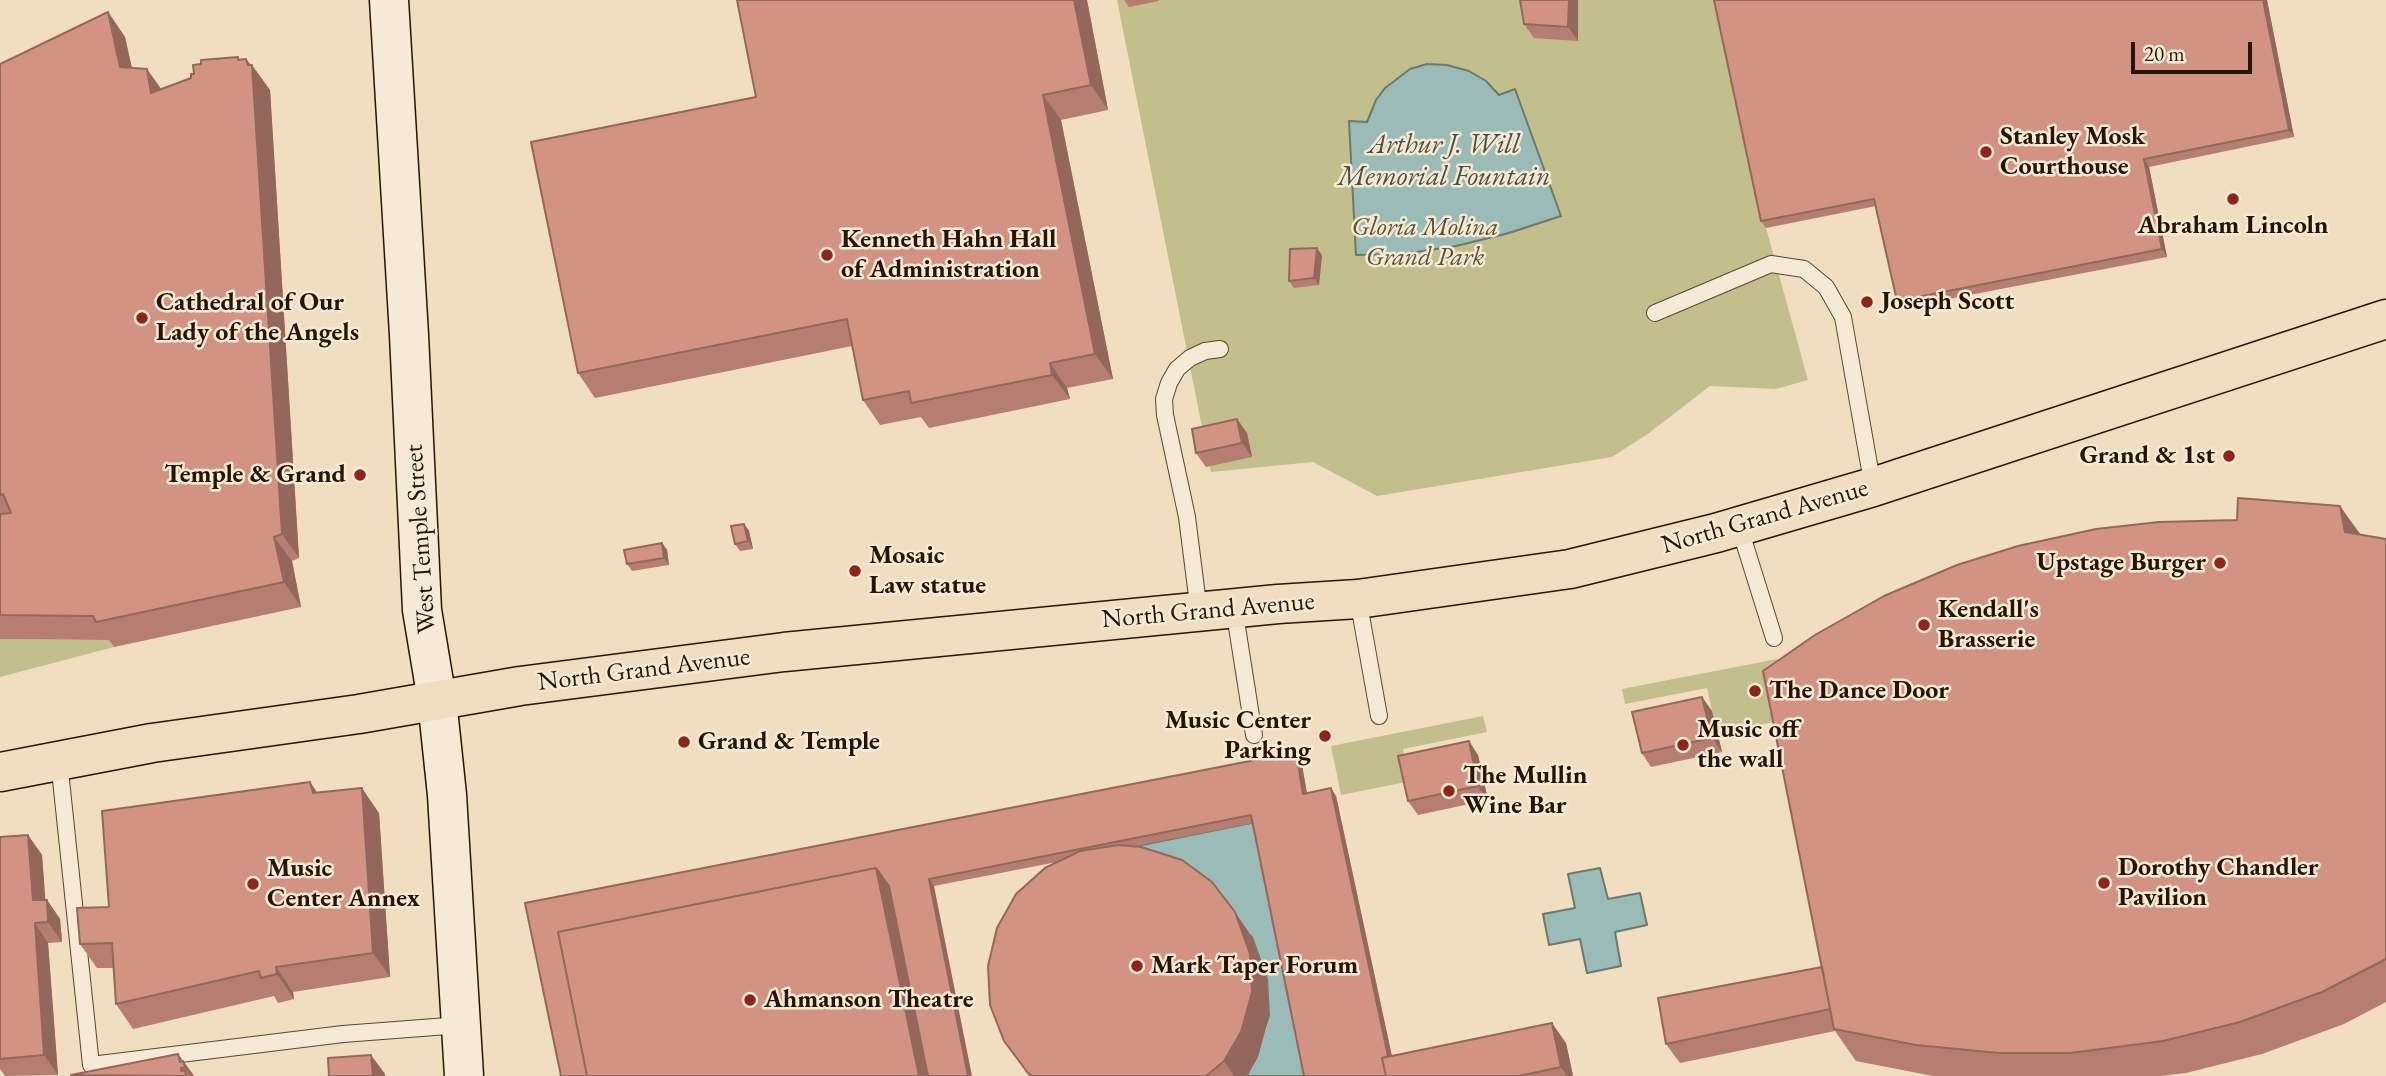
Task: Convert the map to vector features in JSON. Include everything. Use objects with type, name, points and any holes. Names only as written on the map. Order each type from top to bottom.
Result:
[{"type":"main road","name":"West Temple Street","points":[[389,0],[422,610],[438,701],[447,795],[464,1076]]},
{"type":"main road","name":"North Grand Avenue","points":[[0,772],[152,743],[359,714],[520,686],[784,652],[1358,599],[1570,569],[1739,526],[1873,487],[2386,319]]},
{"type":"lane","points":[[1655,313],[1771,264],[1804,269],[1826,286],[1843,317],[1873,487]]},
{"type":"lane","points":[[1220,349],[1205,351],[1189,358],[1177,369],[1168,383],[1164,399],[1165,415],[1187,517],[1254,735]]},
{"type":"lane","points":[[1739,526],[1774,638]]},
{"type":"lane","points":[[1358,599],[1379,716]]},
{"type":"lane","points":[[59,761],[91,1065],[343,1034],[461,1025]]},
{"type":"green space","name":"Gloria Molina Grand Park","points":[[1117,0],[1717,0],[1766,228],[1808,380],[1776,389],[1710,386],[1649,433],[1612,457],[1377,496],[1313,462],[1211,472]]},
{"type":"green space","points":[[0,639],[110,640],[114,647],[0,677]]},
{"type":"green space","points":[[1777,659],[1789,719],[1717,733],[1707,688],[1625,704],[1622,689]]},
{"type":"green space","points":[[1483,716],[1487,732],[1403,749],[1411,781],[1341,795],[1331,746]]},
{"type":"water","name":"Arthur J. Will Memorial Fountain","points":[[1427,64],[1447,65],[1469,71],[1486,81],[1499,95],[1515,89],[1561,216],[1456,246],[1403,254],[1356,255],[1349,121],[1367,122],[1376,100],[1385,88],[1410,69]]},
{"type":"water","points":[[1256,822],[1308,1076],[1247,1076],[1269,1016],[1267,979],[1252,937],[1132,847]]},
{"type":"water","points":[[1600,868],[1608,899],[1640,893],[1647,925],[1615,932],[1621,966],[1587,973],[1580,939],[1549,945],[1543,914],[1575,908],[1568,874]]},
{"type":"building","name":"Kenneth Hahn Hall of Administration","points":[[737,0],[1074,0],[1091,85],[1043,95],[1095,354],[1050,363],[1052,375],[911,403],[909,391],[863,400],[847,319],[578,373],[531,142],[756,97]]},
{"type":"building","points":[[1520,0],[1569,0],[1568,27],[1524,24]]},
{"type":"building","name":"Stanley Mosk Courthouse","points":[[1714,0],[2263,0],[2289,130],[2144,159],[2162,249],[1897,301],[1874,199],[1761,221]]},
{"type":"building","name":"Cathedral of Our Lady of the Angels","points":[[108,12],[120,67],[147,69],[151,93],[191,78],[191,74],[194,74],[193,65],[201,64],[201,60],[238,57],[238,60],[246,59],[248,65],[252,65],[282,534],[274,537],[284,582],[96,622],[93,616],[0,615],[0,514],[11,513],[3,494],[0,495],[0,64]]},
{"type":"building","points":[[1317,248],[1314,278],[1289,281],[1290,249]]},
{"type":"building","points":[[1237,419],[1242,443],[1196,453],[1192,429]]},
{"type":"building","name":"Dorothy Chandler Pavilion","points":[[2238,498],[2340,506],[2345,532],[2386,539],[2386,959],[2322,992],[2240,1022],[2163,1041],[2070,1053],[1999,1053],[1916,1045],[1834,1029],[1763,671],[1815,635],[1884,596],[1957,565],[2018,546],[2096,529],[2159,522],[2237,520]]},
{"type":"building","points":[[744,524],[748,541],[735,544],[731,526]]},
{"type":"building","points":[[662,543],[664,558],[627,564],[624,550]]},
{"type":"building","points":[[1702,697],[1712,738],[1642,753],[1632,712]]},
{"type":"building","points":[[1469,741],[1478,786],[1408,801],[1398,756]]},
{"type":"building","points":[[1296,752],[1303,794],[1331,788],[1388,1056],[1382,1058],[1386,1076],[1304,1076],[1251,815],[929,879],[968,1076],[928,1076],[889,886],[876,868],[558,932],[587,1076],[561,1076],[525,903]]},
{"type":"building","name":"Music Center Annex","points":[[310,782],[313,793],[362,788],[373,953],[276,967],[277,974],[261,978],[259,971],[116,1004],[112,943],[80,944],[77,908],[109,907],[102,811]]},
{"type":"building","points":[[28,835],[33,900],[47,900],[48,922],[35,923],[44,1055],[0,1059],[0,837]]},
{"type":"building","name":"Mark Taper Forum","points":[[1119,845],[1141,847],[1182,860],[1212,882],[1235,912],[1250,954],[1252,992],[1241,1032],[1224,1061],[1206,1076],[1033,1076],[1004,1041],[990,1005],[988,966],[997,928],[1016,894],[1045,868],[1080,851]]},
{"type":"building","name":"Ahmanson Theatre","points":[[876,868],[919,1076],[587,1076],[558,932]]},
{"type":"building","points":[[1822,967],[1830,1009],[1666,1044],[1658,998]]},
{"type":"building","points":[[1552,1023],[1561,1067],[1519,1076],[1386,1076],[1382,1058]]},
{"type":"building","points":[[178,1054],[185,1067],[181,1068],[181,1071],[185,1070],[186,1076],[71,1075]]},
{"type":"building","points":[[371,1055],[373,1076],[329,1076],[328,1058]]},
{"type":"place","name":"Stanley Mosk Courthouse","points":[[1986,152]]},
{"type":"place","name":"Abraham Lincoln","points":[[2233,199]]},
{"type":"place","name":"Kenneth Hahn Hall of Administration","points":[[827,255]]},
{"type":"place","name":"Joseph Scott","points":[[1867,302]]},
{"type":"place","name":"Cathedral of Our Lady of the Angels","points":[[142,318]]},
{"type":"place","name":"Grand & 1st","points":[[2229,456]]},
{"type":"place","name":"Temple & Grand","points":[[360,475]]},
{"type":"place","name":"Upstage Burger","points":[[2220,563]]},
{"type":"place","name":"Mosaic Law statue","points":[[855,571]]},
{"type":"place","name":"Kendall's Brasserie","points":[[1924,625]]},
{"type":"place","name":"The Dance Door","points":[[1755,691]]},
{"type":"place","name":"Music Center Parking","points":[[1325,736]]},
{"type":"place","name":"Grand & Temple","points":[[684,742]]},
{"type":"place","name":"Music off the wall","points":[[1683,745]]},
{"type":"place","name":"The Mullin Wine Bar","points":[[1449,791]]},
{"type":"place","name":"Dorothy Chandler Pavilion","points":[[2104,883]]},
{"type":"place","name":"Music Center Annex","points":[[253,884]]},
{"type":"place","name":"Mark Taper Forum","points":[[1137,966]]},
{"type":"place","name":"Ahmanson Theatre","points":[[750,1000]]}]
